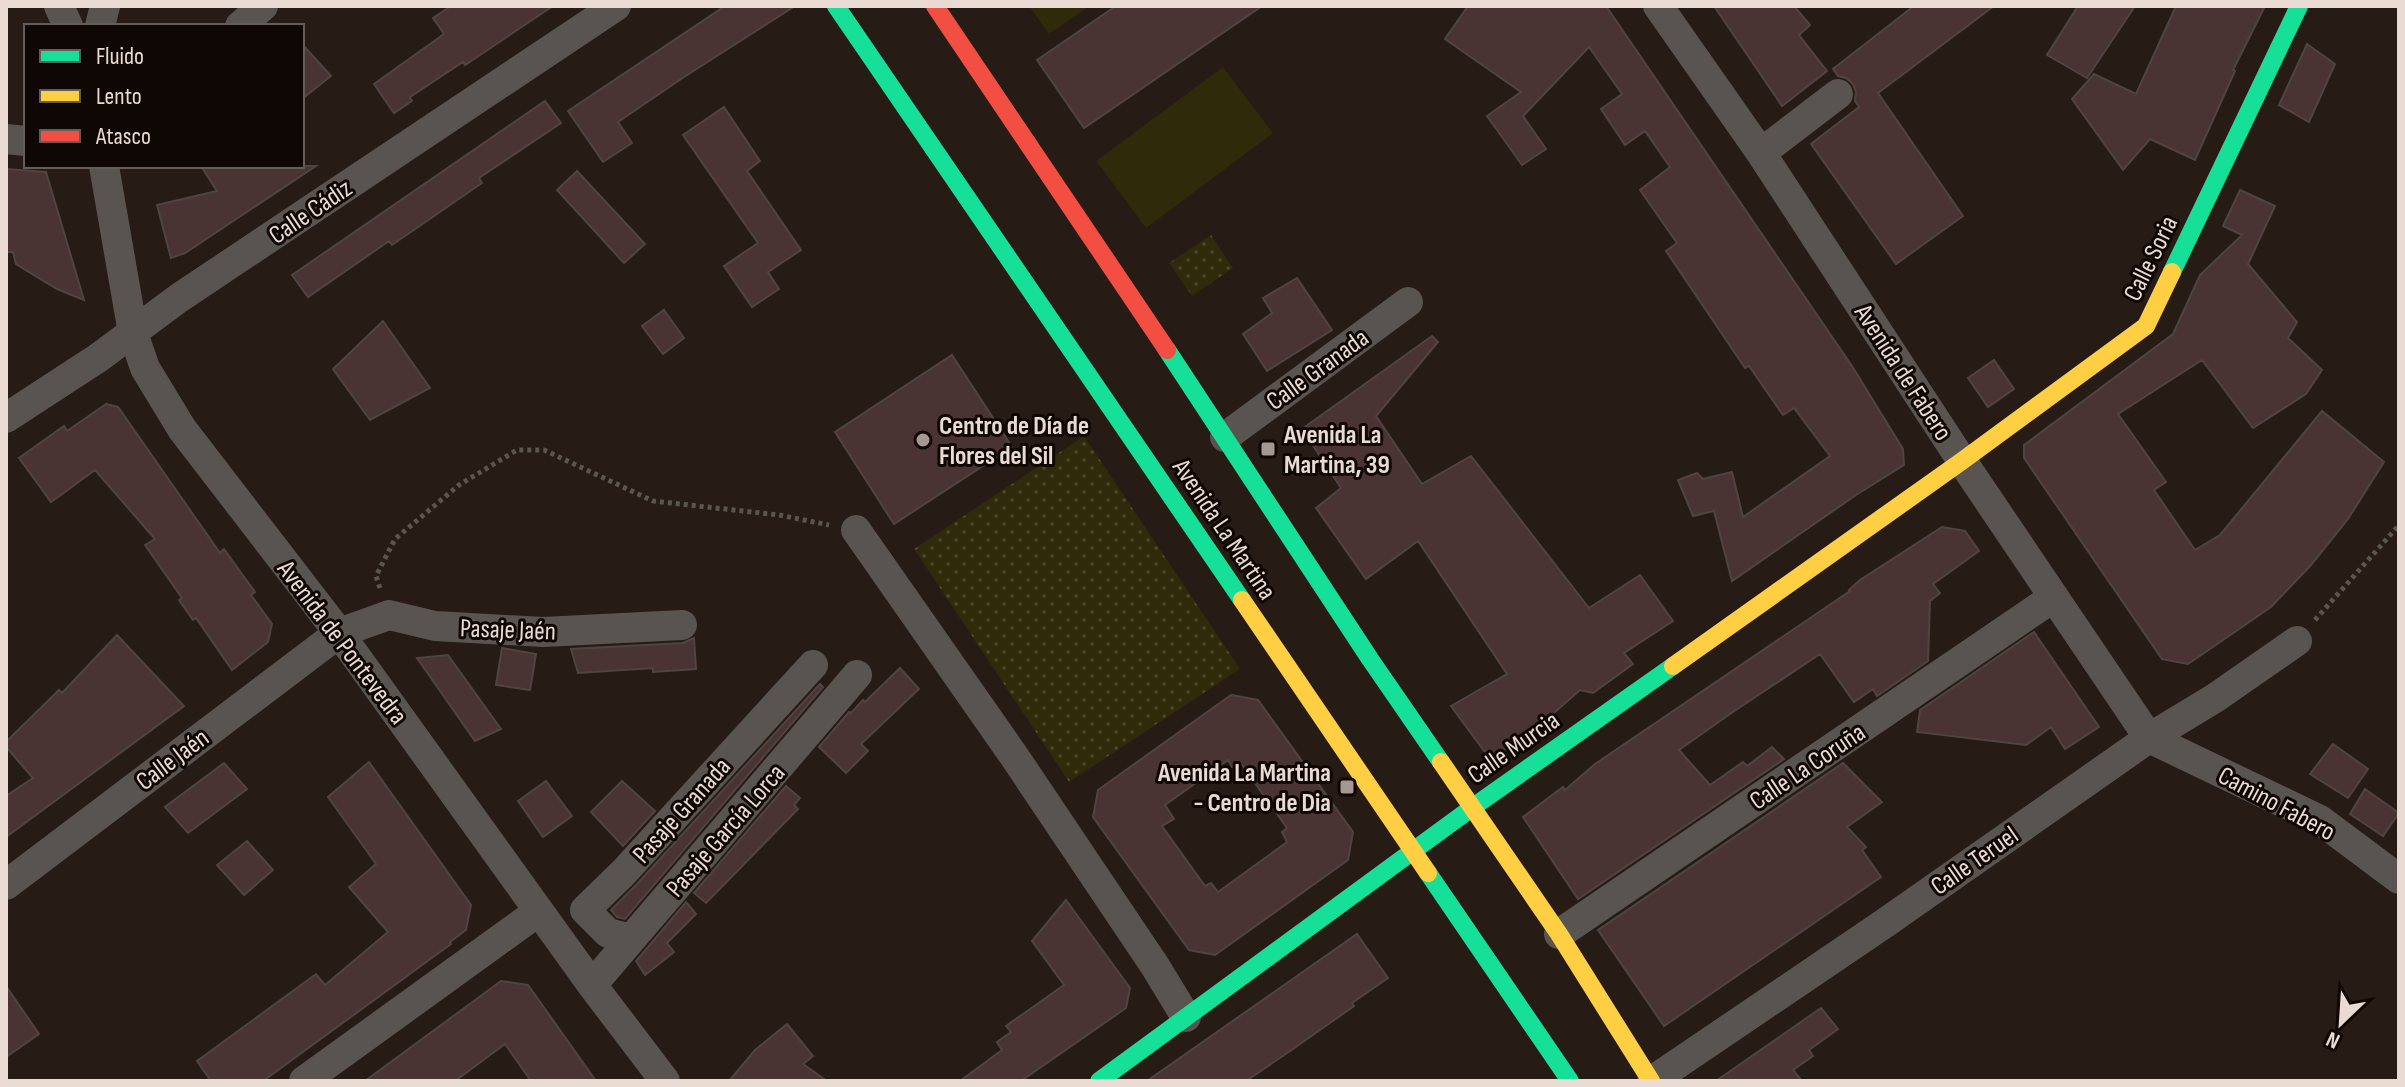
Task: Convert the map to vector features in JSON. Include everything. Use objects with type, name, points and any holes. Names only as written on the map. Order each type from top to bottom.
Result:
[{"type":"street","points":[[242,24],[263,6]]},
{"type":"street","name":"Calle Cádiz","points":[[6,418],[133,333],[179,298],[616,6]]},
{"type":"street","name":"Avenida La Martina","points":[[836,6],[1570,1081]]},
{"type":"street","name":"Avenida La Martina","points":[[935,6],[1225,437],[1370,659],[1559,934],[1652,1081]]},
{"type":"street","name":"Avenida de Fabero","points":[[1658,6],[1761,153],[1962,461],[2149,738]]},
{"type":"street","name":"Calle Soria","points":[[1962,461],[2146,326],[2297,7]]},
{"type":"street","points":[[1761,153],[1838,94]]},
{"type":"street","name":"Avenida de Pontevedra","points":[[104,168],[133,333],[145,368],[182,429],[339,633],[592,985],[665,1081]]},
{"type":"street","name":"Calle Granada","points":[[1225,437],[1408,302]]},
{"type":"street","name":"Calle Murcia","points":[[1099,1081],[1473,807],[1962,461]]},
{"type":"street","points":[[856,530],[1014,756],[1186,1017]]},
{"type":"street","name":"Calle La Coruña","points":[[1559,934],[2054,597]]},
{"type":"street","points":[[339,633],[389,615]]},
{"type":"street","name":"Pasaje Jaén","points":[[389,615],[435,626],[543,632],[682,625]]},
{"type":"street","name":"Calle Jaén","points":[[6,885],[339,633]]},
{"type":"street","name":"Calle Teruel","points":[[1652,1081],[2149,738],[2215,698],[2297,641]]},
{"type":"street","name":"Pasaje Granada","points":[[631,939],[608,933],[585,910],[624,872],[813,665]]},
{"type":"street","name":"Pasaje García Lorca","points":[[592,985],[857,675]]},
{"type":"street","name":"Camino Fabero","points":[[2149,738],[2320,820],[2399,879]]},
{"type":"street","points":[[304,1081],[539,911]]},
{"type":"path","points":[[389,615],[376,576],[395,539],[459,485],[517,450],[544,450],[653,501],[779,515],[856,530]]},
{"type":"path","points":[[2297,641],[2399,525]]},
{"type":"shaded area","points":[[1029,6],[1090,6],[1049,34]]},
{"type":"shaded area","points":[[1223,67],[1273,133],[1146,228],[1096,161]]},
{"type":"shaded area","points":[[1211,235],[1233,268],[1192,296],[1169,263]]},
{"type":"shaded area","points":[[1084,436],[1240,669],[1069,782],[914,549]]},
{"type":"building","points":[[451,6],[553,6],[465,65],[463,62],[410,97],[412,101],[394,113],[374,84],[444,34],[433,18]]},
{"type":"building","points":[[725,6],[795,6],[618,122],[632,143],[603,162],[568,111]]},
{"type":"building","points":[[1116,6],[1262,6],[1084,128],[1037,60]]},
{"type":"building","points":[[1468,6],[1606,6],[1852,366],[1903,449],[1904,465],[1732,581],[1714,511],[1693,516],[1678,480],[1697,473],[1703,479],[1732,472],[1743,517],[1830,456],[1794,408],[1783,415],[1749,366],[1745,368],[1666,251],[1677,243],[1640,190],[1670,167],[1645,131],[1625,145],[1601,109],[1622,94],[1589,47],[1523,116],[1546,149],[1522,165],[1487,116],[1521,92],[1445,39]]},
{"type":"building","points":[[1714,6],[1794,6],[1810,25],[1799,35],[1827,71],[1782,106]]},
{"type":"building","points":[[1914,6],[1994,6],[1878,93],[1963,216],[1896,264],[1811,144],[1859,107],[1853,84],[1838,76],[1833,69]]},
{"type":"building","points":[[2078,6],[2135,6],[2087,78],[2047,55]]},
{"type":"building","points":[[2176,6],[2265,6],[2233,70],[2195,160],[2150,139],[2123,170],[2072,99],[2094,74],[2136,94]]},
{"type":"building","points":[[2307,44],[2335,64],[2309,122],[2279,105]]},
{"type":"building","points":[[304,46],[331,76],[304,97]]},
{"type":"building","points":[[545,101],[561,123],[479,178],[482,183],[392,245],[389,241],[308,297],[292,275]]},
{"type":"building","points":[[724,107],[760,161],[747,171],[801,250],[768,272],[779,289],[752,307],[724,266],[758,243],[683,135]]},
{"type":"building","points":[[316,166],[185,253],[171,258],[157,205],[217,191],[202,168]]},
{"type":"building","points":[[6,169],[46,172],[84,300],[57,289],[16,264],[13,252],[6,252]]},
{"type":"building","points":[[577,171],[645,244],[624,263],[557,190]]},
{"type":"building","points":[[2240,190],[2275,206],[2248,264],[2297,322],[2288,338],[2322,370],[2306,394],[2253,428],[2202,360],[2118,414],[2166,482],[2154,490],[2195,550],[2220,535],[2322,411],[2384,462],[2348,519],[2311,565],[2271,607],[2188,664],[2162,659],[2024,458],[2024,445],[2173,334],[2200,275],[2242,235],[2223,226]]},
{"type":"building","points":[[1297,278],[1332,330],[1267,371],[1243,334],[1272,313],[1263,298]]},
{"type":"building","points":[[664,310],[684,338],[663,354],[642,326]]},
{"type":"building","points":[[383,321],[430,388],[370,420],[333,369]]},
{"type":"building","points":[[1432,336],[1438,342],[1376,416],[1422,484],[1471,456],[1589,608],[1640,575],[1673,621],[1624,653],[1633,664],[1593,693],[1580,690],[1496,756],[1484,751],[1451,706],[1507,674],[1418,541],[1366,579],[1316,508],[1341,488],[1302,429]]},
{"type":"building","name":"Centro de Día de Flores del Sil","points":[[952,355],[1012,447],[894,524],[835,432]]},
{"type":"building","points":[[1994,360],[2014,389],[1988,407],[1968,378]]},
{"type":"building","points":[[106,404],[118,407],[220,553],[224,549],[255,592],[251,595],[272,624],[268,642],[232,670],[196,618],[193,620],[179,600],[182,598],[145,545],[155,539],[95,470],[51,502],[19,458],[64,426],[67,431]]},
{"type":"building","points":[[1942,527],[1965,531],[1979,551],[1933,584],[1940,593],[1930,601],[1928,661],[1877,696],[1873,689],[1854,702],[1820,654],[1730,714],[1679,750],[1710,785],[1743,762],[1747,766],[1772,747],[1784,759],[1578,899],[1523,817],[1563,787],[1565,790],[1595,764],[1850,591],[1860,580]]},
{"type":"building","points":[[2034,632],[2099,727],[2065,749],[2051,727],[2026,745],[1917,732],[1920,710]]},
{"type":"building","points":[[117,635],[184,706],[6,837],[6,796],[33,778],[6,747],[6,742],[59,690],[62,693]]},
{"type":"building","points":[[694,638],[696,669],[653,672],[653,668],[578,673],[571,649],[683,643]]},
{"type":"building","points":[[502,648],[536,654],[530,690],[496,685]]},
{"type":"building","points":[[448,655],[501,729],[475,741],[417,658]]},
{"type":"building","points":[[900,668],[919,689],[861,744],[868,751],[846,773],[819,747],[849,712],[863,700],[865,702]]},
{"type":"building","points":[[820,684],[823,687],[625,919],[617,917],[611,910]]},
{"type":"building","points":[[1231,695],[1258,700],[1353,832],[1348,860],[1215,955],[1189,950],[1093,817],[1098,790]],"holes":[[[1228,760],[1232,767],[1240,762],[1287,828],[1282,832],[1287,842],[1218,892],[1211,883],[1205,886],[1162,826],[1174,819],[1165,805]]]},
{"type":"building","points":[[2333,744],[2368,769],[2348,798],[2310,774]]},
{"type":"building","points":[[369,762],[471,905],[466,930],[263,1081],[211,1081],[197,1061],[316,974],[325,985],[388,932],[349,887],[376,864],[328,797]]},
{"type":"building","points":[[224,763],[247,789],[188,833],[165,807]]},
{"type":"building","points":[[1843,763],[1882,802],[1847,827],[1866,847],[1862,850],[1881,877],[1664,1026],[1598,930]]},
{"type":"building","points":[[546,781],[572,816],[543,837],[518,801]]},
{"type":"building","points":[[622,781],[655,811],[623,846],[591,812]]},
{"type":"building","points":[[786,786],[800,798],[794,805],[798,809],[706,903],[694,893]]},
{"type":"building","points":[[2365,789],[2399,813],[2383,836],[2350,814]]},
{"type":"building","points":[[247,841],[273,870],[244,895],[217,865]]},
{"type":"building","points":[[1066,900],[1130,988],[1126,1008],[1021,1081],[960,1081],[1002,1050],[997,1042],[1011,1032],[1006,1026],[1064,985],[1032,941]]},
{"type":"building","points":[[686,902],[696,914],[667,943],[674,952],[645,975],[636,961]]},
{"type":"building","points":[[1357,934],[1388,978],[1293,1049],[1246,1081],[1147,1081]]},
{"type":"building","points":[[501,981],[528,985],[596,1081],[531,1081],[505,1044],[455,1081],[365,1081]]},
{"type":"building","points":[[6,986],[39,1034],[6,1057]]},
{"type":"building","points":[[1821,1008],[1838,1029],[1809,1050],[1813,1056],[1793,1070],[1802,1081],[1716,1081]]},
{"type":"building","points":[[787,1024],[813,1056],[803,1064],[827,1081],[729,1081],[755,1050]]},
{"type":"traffic: fast","points":[[836,6],[1242,600]]},
{"type":"traffic: fast","points":[[2172,272],[2299,6]]},
{"type":"traffic: fast","points":[[1167,350],[1441,762]]},
{"type":"traffic: fast","points":[[1099,1081],[1473,807],[1673,666]]},
{"type":"traffic: fast","points":[[1428,873],[1570,1081]]},
{"type":"traffic: slow","points":[[1673,666],[2146,326],[2172,272]]},
{"type":"traffic: slow","points":[[1242,600],[1428,873]]},
{"type":"traffic: slow","points":[[1441,762],[1559,934],[1651,1081]]},
{"type":"traffic: jam","points":[[935,6],[1167,350]]},
{"type":"place","name":"Centro de Día de Flores del Sil","points":[[923,440]]},
{"type":"place","name":"Avenida La Martina, 39","points":[[1268,449]]},
{"type":"place","name":"Avenida La Martina - Centro de Dia","points":[[1347,787]]}]
